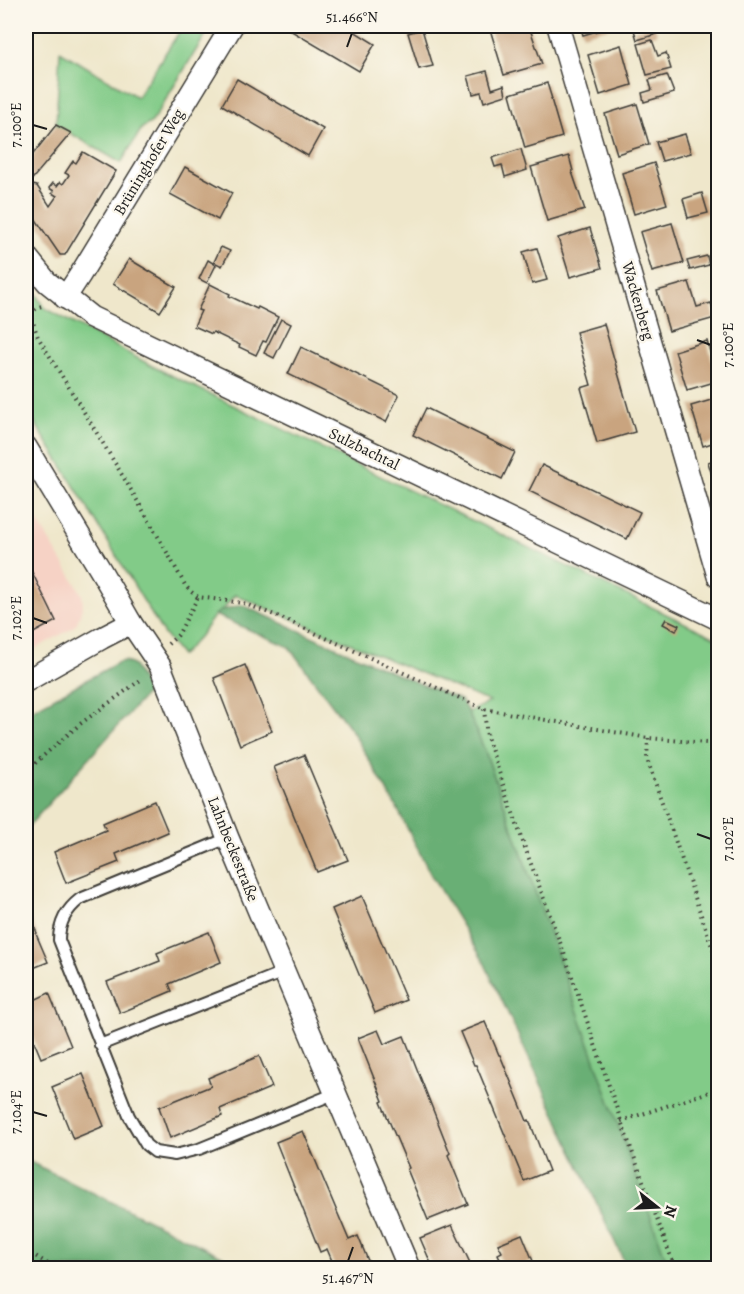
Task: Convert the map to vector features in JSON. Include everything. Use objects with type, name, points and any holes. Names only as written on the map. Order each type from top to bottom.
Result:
[{"type":"street","name":"Brüninghofer Weg","points":[[65,298],[232,26]]},
{"type":"street","name":"Wackenberg","points":[[558,26],[718,576]]},
{"type":"street","name":"Sulzbachtal","points":[[26,256],[47,282],[91,317],[718,615]]},
{"type":"street","name":"Lahnbeckestraße","points":[[26,447],[131,623],[156,660],[409,1269]]},
{"type":"street","points":[[26,681],[131,623]]},
{"type":"lane","points":[[228,838],[80,898],[65,915],[59,931],[59,940],[129,1116],[146,1145],[155,1152],[175,1155],[200,1149],[336,1093]]},
{"type":"lane","points":[[100,1045],[284,972]]},
{"type":"path","points":[[26,301],[32,313],[33,325],[38,337],[154,528],[185,585],[198,597],[243,603],[277,616],[484,709],[648,738],[718,744]]},
{"type":"path","points":[[26,318],[32,313]]},
{"type":"path","points":[[26,771],[156,660],[178,635],[198,597]]},
{"type":"path","points":[[484,709],[487,737],[675,1269]]},
{"type":"path","points":[[648,738],[647,759],[718,964]]},
{"type":"path","points":[[621,1121],[718,1089]]},
{"type":"path","points":[[26,1250],[54,1269]]},
{"type":"shaded area","points":[[26,503],[78,587],[83,605],[77,623],[71,629],[26,654]]},
{"type":"green space","points":[[183,26],[211,26],[152,122],[142,128],[121,163],[56,125],[60,51],[137,97]]},
{"type":"green space","points":[[26,277],[45,308],[152,366],[718,639],[718,1268],[668,1268],[485,751],[468,712],[490,702],[235,595],[181,656],[163,633],[26,409]]},
{"type":"green space","points":[[242,605],[401,676],[461,700],[485,751],[669,1268],[627,1268],[483,960],[432,877],[397,808],[354,734],[289,647],[215,615],[222,610]]},
{"type":"green space","points":[[125,661],[134,666],[148,692],[26,829],[26,713],[119,662]]},
{"type":"green space","points":[[26,1160],[246,1268],[26,1268]]},
{"type":"building","points":[[283,26],[346,26],[375,44],[359,71]]},
{"type":"building","points":[[489,26],[529,26],[542,64],[504,75]]},
{"type":"building","points":[[580,26],[614,26],[583,35]]},
{"type":"building","points":[[655,26],[657,34],[637,40],[634,30]]},
{"type":"building","points":[[422,29],[433,66],[419,69],[408,33]]},
{"type":"building","points":[[652,40],[658,56],[666,53],[671,69],[647,75],[638,44]]},
{"type":"building","points":[[621,45],[632,85],[600,95],[588,55]]},
{"type":"building","points":[[487,71],[492,89],[504,85],[506,95],[484,102],[481,92],[473,94],[468,76]]},
{"type":"building","points":[[667,75],[674,93],[644,102],[642,93],[652,90],[649,80]]},
{"type":"building","points":[[237,79],[323,129],[308,156],[222,105]]},
{"type":"building","points":[[547,83],[562,137],[525,148],[510,94]]},
{"type":"building","points":[[637,104],[649,144],[617,154],[605,114]]},
{"type":"building","points":[[26,124],[33,138],[26,142]]},
{"type":"building","points":[[56,125],[71,133],[28,184],[37,186],[50,206],[57,196],[49,188],[53,183],[57,186],[60,182],[63,184],[69,175],[65,173],[73,161],[76,163],[83,152],[116,171],[65,255],[60,255],[26,205],[26,163]]},
{"type":"building","points":[[685,134],[691,153],[662,161],[656,142]]},
{"type":"building","points":[[521,149],[527,170],[505,177],[502,165],[495,167],[492,158]]},
{"type":"building","points":[[569,156],[585,210],[547,221],[531,167]]},
{"type":"building","points":[[654,163],[667,204],[634,214],[622,173]]},
{"type":"building","points":[[185,167],[232,193],[218,220],[170,194]]},
{"type":"building","points":[[702,193],[708,213],[688,218],[683,199]]},
{"type":"building","points":[[672,223],[684,263],[652,272],[640,232]]},
{"type":"building","points":[[590,228],[602,268],[570,277],[558,238]]},
{"type":"building","points":[[221,247],[230,251],[222,266],[214,262]]},
{"type":"building","points":[[537,248],[547,280],[532,284],[523,252]]},
{"type":"building","points":[[707,256],[709,265],[690,270],[687,261]]},
{"type":"building","points":[[129,259],[176,287],[160,312],[113,284]]},
{"type":"building","points":[[208,260],[216,265],[207,283],[199,279]]},
{"type":"building","points":[[689,282],[697,307],[711,303],[715,318],[669,331],[657,291]]},
{"type":"building","points":[[210,284],[230,294],[229,296],[278,317],[266,342],[263,341],[256,355],[213,332],[212,334],[194,326],[201,311],[198,310]]},
{"type":"building","points":[[281,319],[291,324],[274,358],[264,353]]},
{"type":"building","points":[[604,324],[635,432],[597,443],[581,388],[591,385],[576,332]]},
{"type":"building","points":[[707,341],[718,381],[687,390],[675,351]]},
{"type":"building","points":[[301,347],[399,395],[386,422],[288,374]]},
{"type":"building","points":[[718,398],[718,441],[703,446],[691,406]]},
{"type":"building","points":[[426,408],[515,452],[502,479],[413,435]]},
{"type":"building","points":[[718,459],[718,496],[708,462]]},
{"type":"building","points":[[542,465],[640,512],[627,539],[529,491]]},
{"type":"building","points":[[26,560],[56,621],[26,637]]},
{"type":"building","points":[[666,619],[679,625],[676,631],[663,624]]},
{"type":"building","points":[[245,665],[272,731],[240,745],[214,678]]},
{"type":"building","points":[[304,755],[348,860],[317,872],[274,767]]},
{"type":"building","points":[[155,801],[168,832],[116,854],[119,862],[66,883],[54,852],[106,830],[103,823]]},
{"type":"building","points":[[362,896],[406,1000],[375,1013],[332,909]]},
{"type":"building","points":[[26,909],[48,962],[26,971]]},
{"type":"building","points":[[209,932],[221,962],[169,984],[172,991],[120,1013],[107,982],[160,961],[157,953]]},
{"type":"building","points":[[49,993],[71,1046],[41,1058],[26,1022],[26,1004]]},
{"type":"building","points":[[485,1022],[549,1171],[524,1181],[460,1032]]},
{"type":"building","points":[[378,1030],[384,1044],[404,1036],[468,1204],[428,1220],[358,1038]]},
{"type":"building","points":[[259,1056],[272,1087],[220,1109],[222,1116],[170,1138],[159,1107],[211,1086],[208,1078]]},
{"type":"building","points":[[83,1074],[104,1126],[73,1139],[52,1087]]},
{"type":"building","points":[[303,1131],[349,1240],[358,1236],[371,1268],[335,1268],[327,1249],[320,1252],[276,1142]]},
{"type":"building","points":[[452,1225],[472,1267],[487,1261],[490,1268],[433,1268],[420,1238]]},
{"type":"building","points":[[522,1234],[533,1261],[515,1268],[504,1268],[498,1254],[502,1252],[498,1244]]}]
